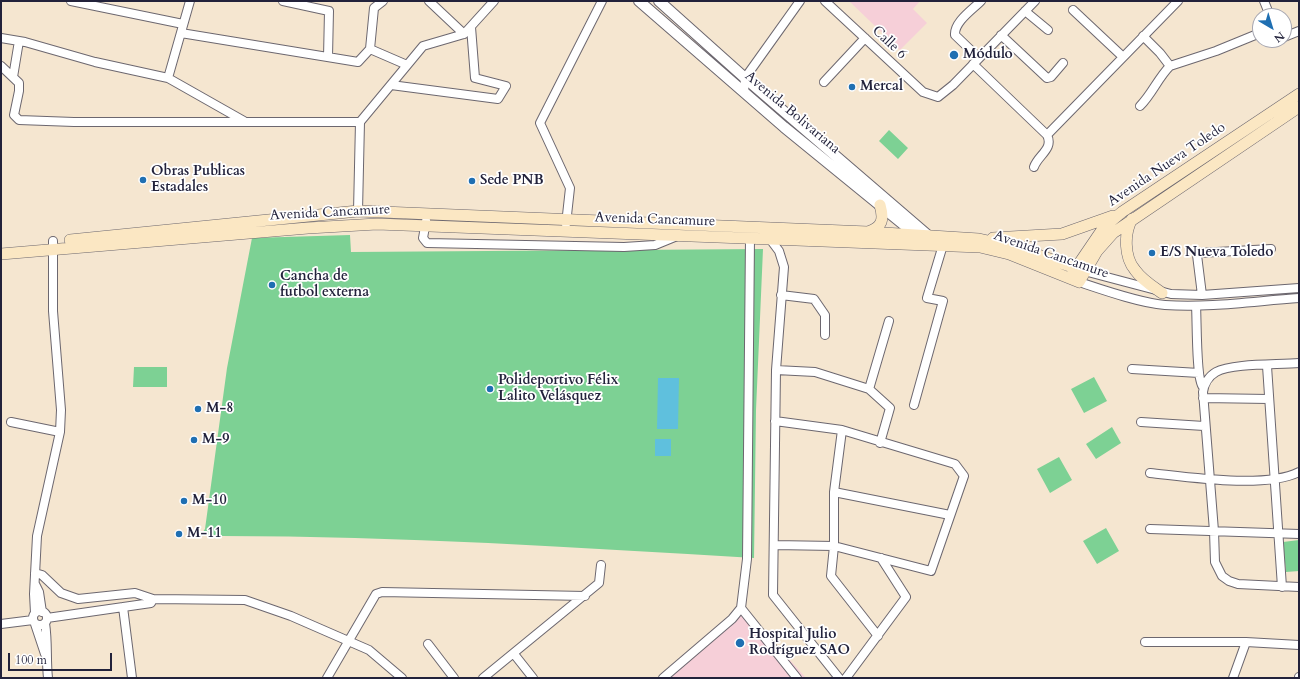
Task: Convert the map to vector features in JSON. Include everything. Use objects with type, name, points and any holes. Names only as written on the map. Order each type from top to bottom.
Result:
[{"type":"main road","name":"Avenida Nueva Toledo","points":[[1077,275],[1104,227],[1122,212],[1299,94]]},
{"type":"main road","name":"Avenida Nueva Toledo","points":[[1077,275],[1113,233],[1133,217],[1299,107]]},
{"type":"main road","points":[[868,232],[880,226],[882,222],[880,205]]},
{"type":"main road","name":"Avenida Cancamure","points":[[308,222],[358,211],[426,220],[704,231],[868,232],[916,235],[935,242],[980,247],[1077,275]]},
{"type":"main road","points":[[978,239],[1062,234],[1122,212]]},
{"type":"main road","points":[[1133,217],[1128,227],[1126,240],[1130,261],[1142,279],[1162,293]]},
{"type":"main road","name":"Avenida Cancamure","points":[[1,246],[53,245],[308,222],[377,224],[426,220]]},
{"type":"main road","name":"Avenida Cancamure","points":[[566,225],[679,235],[704,231],[750,238],[770,239],[935,242],[978,239],[1015,247],[1077,275]]},
{"type":"main road","name":"Avenida Cancamure","points":[[1,254],[53,245]]},
{"type":"street","points":[[71,1],[182,29],[358,62],[370,49],[374,8],[383,1]]},
{"type":"street","points":[[168,78],[190,1]]},
{"type":"street","points":[[283,1],[329,11],[328,57]]},
{"type":"street","points":[[429,1],[464,34]]},
{"type":"street","points":[[358,211],[360,122],[423,46],[464,34],[494,1]]},
{"type":"street","points":[[566,225],[570,188],[540,123],[602,1]]},
{"type":"street","name":"Avenida Bolivariana","points":[[639,1],[732,82],[916,235]]},
{"type":"street","name":"Avenida Bolivariana","points":[[659,1],[745,78],[935,242]]},
{"type":"street","points":[[744,92],[745,78],[800,1]]},
{"type":"street","name":"Calle 6","points":[[825,1],[923,92],[938,97],[953,85],[976,61]]},
{"type":"street","points":[[981,1],[961,21],[954,32],[976,61],[1047,135],[1049,141],[1048,148],[1036,160],[1034,167]]},
{"type":"street","points":[[976,61],[1034,1]]},
{"type":"street","points":[[1047,135],[1122,56],[1178,1]]},
{"type":"street","points":[[1073,10],[1122,56]]},
{"type":"street","points":[[1025,11],[1048,30]]},
{"type":"street","points":[[391,85],[498,99],[506,86],[475,78],[471,27]]},
{"type":"street","points":[[1001,35],[1047,78],[1051,78],[1063,63]]},
{"type":"street","points":[[1143,36],[1160,53],[1170,66]]},
{"type":"street","points":[[1140,106],[1148,99],[1161,75],[1170,66],[1252,37]]},
{"type":"street","points":[[1,38],[19,41],[95,62],[168,78],[245,122]]},
{"type":"street","points":[[824,82],[865,38]]},
{"type":"street","points":[[13,77],[19,41]]},
{"type":"street","points":[[370,49],[407,65]]},
{"type":"street","points":[[1,66],[20,86],[14,115],[19,120],[74,122],[360,122]]},
{"type":"street","points":[[732,82],[745,78]]},
{"type":"street","points":[[426,220],[423,238],[427,242],[624,247],[655,245],[679,235]]},
{"type":"street","points":[[663,678],[732,619],[741,608],[747,559],[750,238]]},
{"type":"street","points":[[770,239],[779,251],[784,267],[776,370],[773,595],[839,678]]},
{"type":"street","points":[[914,405],[942,301],[927,298],[935,242]]},
{"type":"street","points":[[48,678],[39,618],[39,592],[35,583],[35,573],[36,536],[60,432],[61,410],[53,311],[53,245]]},
{"type":"street","points":[[1202,296],[1197,254],[1199,252],[1270,249]]},
{"type":"street","name":"Avenida Cancamure","points":[[1077,275],[1162,293],[1202,296],[1299,288]]},
{"type":"street","name":"Avenida Cancamure","points":[[1077,275],[1109,292],[1163,304],[1196,306],[1299,298]]},
{"type":"street","points":[[781,295],[814,299],[825,314],[825,335]]},
{"type":"street","points":[[1196,306],[1200,384],[1204,387]]},
{"type":"street","points":[[869,389],[889,321]]},
{"type":"street","points":[[1299,363],[1235,367],[1217,371],[1210,376],[1204,387],[1203,398],[1204,426],[1214,531],[1215,562],[1222,576],[1228,581],[1238,584],[1299,587]]},
{"type":"street","points":[[1266,366],[1282,587]]},
{"type":"street","points":[[1132,369],[1199,373]]},
{"type":"street","points":[[776,370],[815,372],[869,389],[890,408],[880,443]]},
{"type":"street","points":[[1203,398],[1269,399]]},
{"type":"street","points":[[774,545],[834,546],[931,571],[964,476],[955,464],[880,443],[842,430],[775,421]]},
{"type":"street","points":[[11,422],[60,432]]},
{"type":"street","points":[[1141,422],[1204,426]]},
{"type":"street","points":[[842,430],[834,492],[834,546],[831,576],[878,636]]},
{"type":"street","points":[[1150,473],[1210,479],[1275,480],[1299,472]]},
{"type":"street","points":[[834,492],[950,514]]},
{"type":"street","points":[[1150,529],[1299,534]]},
{"type":"street","points":[[846,678],[906,597],[880,558]]},
{"type":"street","points":[[483,678],[586,596],[599,583],[601,566]]},
{"type":"street","points":[[35,573],[42,575],[61,594],[82,600],[136,593],[153,599],[245,600],[291,616],[369,650],[402,678]]},
{"type":"street","points":[[327,678],[376,594],[382,592],[586,596]]},
{"type":"street","points":[[1,624],[151,603],[153,599]]},
{"type":"street","points":[[123,607],[132,678]]},
{"type":"street","points":[[741,608],[797,678]]},
{"type":"street","points":[[1145,642],[1246,642],[1299,645]]},
{"type":"street","points":[[1233,678],[1246,642]]},
{"type":"street","points":[[428,644],[454,678]]},
{"type":"street","points":[[514,654],[533,678]]},
{"type":"shaded area","points":[[849,1],[920,1],[913,9],[927,23],[900,50]]},
{"type":"shaded area","name":"Hospital Julio Rodríguez SAO","points":[[745,610],[806,678],[664,678]]},
{"type":"green space","points":[[889,130],[908,148],[898,159],[879,141]]},
{"type":"green space","name":"Polideportivo Félix Lalito Velásquez","points":[[350,235],[351,252],[763,249],[756,410],[754,558],[547,546],[339,537],[200,536],[205,529],[227,368],[252,238]]},
{"type":"green space","points":[[134,367],[167,367],[167,387],[133,387]]},
{"type":"green space","points":[[1094,377],[1107,401],[1084,413],[1071,389]]},
{"type":"green space","points":[[1112,427],[1121,443],[1096,459],[1086,444]]},
{"type":"green space","points":[[1059,457],[1072,480],[1050,493],[1037,469]]},
{"type":"green space","points":[[1106,528],[1119,551],[1097,564],[1083,541]]},
{"type":"green space","points":[[1299,540],[1299,571],[1286,572],[1283,542]]},
{"type":"water","points":[[658,378],[679,378],[678,429],[657,429]]},
{"type":"water","points":[[655,439],[671,439],[671,456],[655,456]]},
{"type":"place","name":"Módulo","points":[[954,55]]},
{"type":"place","name":"Mercal","points":[[852,87]]},
{"type":"place","name":"Obras Publicas Estadales","points":[[143,180]]},
{"type":"place","name":"Sede PNB","points":[[472,181]]},
{"type":"place","name":"E/S Nueva Toledo","points":[[1152,253]]},
{"type":"place","name":"Cancha de futbol externa","points":[[272,285]]},
{"type":"place","name":"Polideportivo Félix Lalito Velásquez","points":[[490,389]]},
{"type":"place","name":"M-8","points":[[198,409]]},
{"type":"place","name":"M-9","points":[[194,440]]},
{"type":"place","name":"M-10","points":[[184,501]]},
{"type":"place","name":"M-11","points":[[179,534]]},
{"type":"place","name":"Hospital Julio Rodríguez SAO","points":[[740,643]]}]
